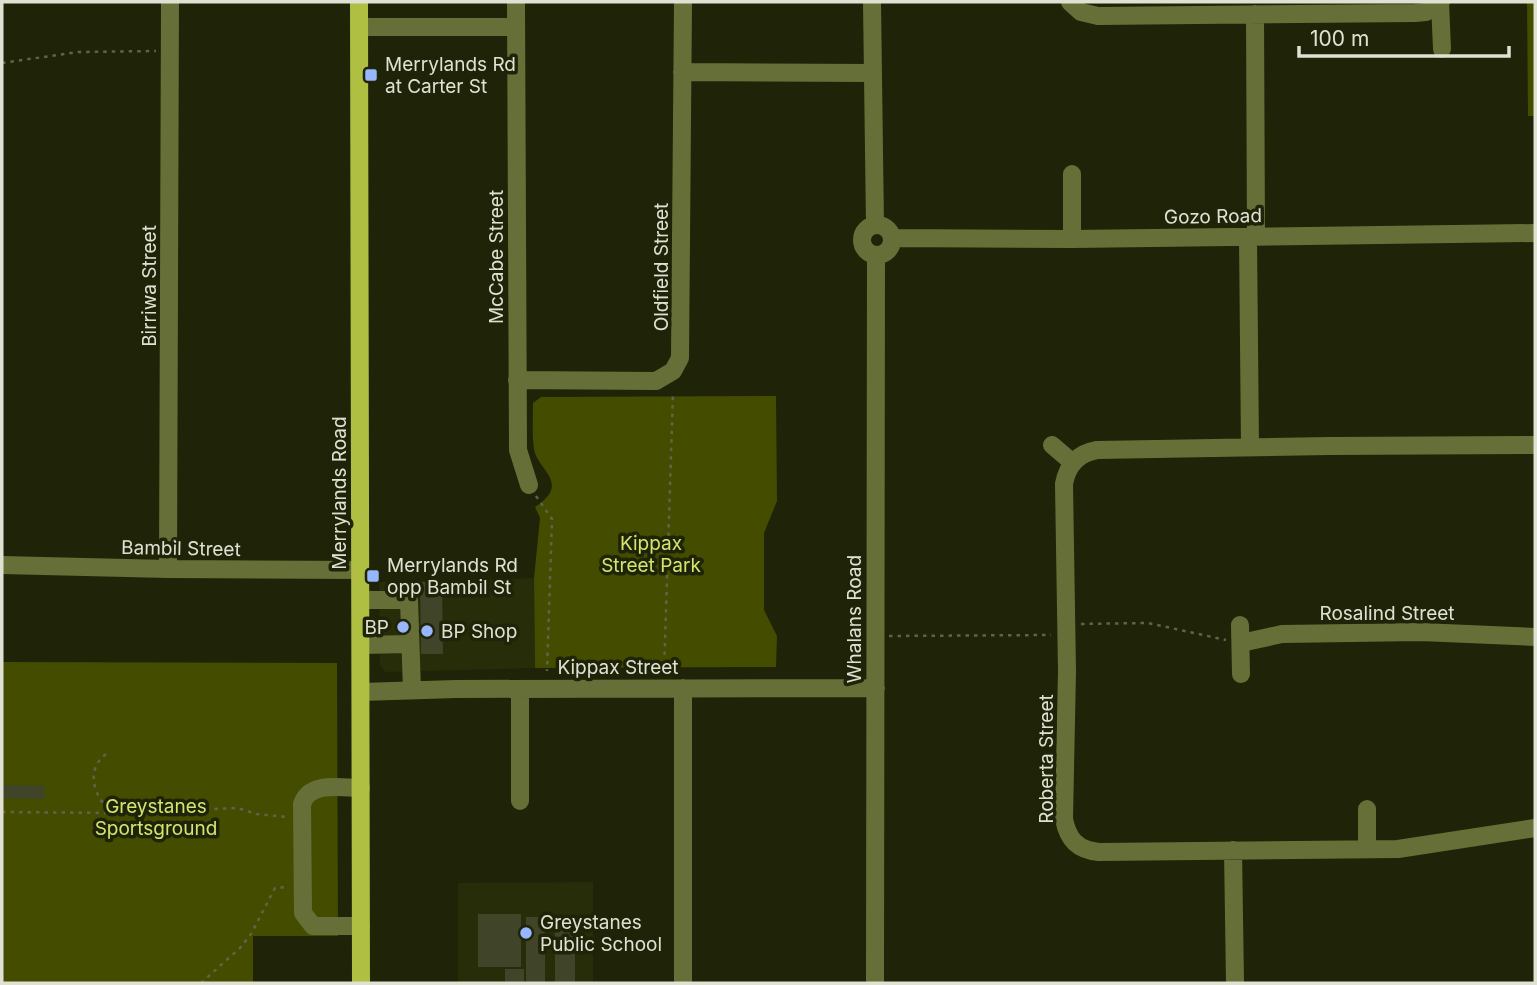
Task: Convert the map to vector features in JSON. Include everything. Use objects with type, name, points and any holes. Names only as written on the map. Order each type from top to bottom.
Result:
[{"type":"main road","name":"Merrylands Road","points":[[359,2],[361,983]]},
{"type":"street","name":"Birriwa Street","points":[[169,569],[170,2]]},
{"type":"street","points":[[359,27],[516,27],[516,2]]},
{"type":"street","name":"Oldfield Street","points":[[517,380],[647,382],[664,378],[677,366],[681,349],[683,2]]},
{"type":"street","points":[[872,2],[876,225]]},
{"type":"street","points":[[1069,8],[1092,16],[1415,13],[1426,12],[1440,2]]},
{"type":"street","points":[[1440,2],[1441,49]]},
{"type":"street","points":[[1250,447],[1255,14]]},
{"type":"street","name":"McCabe Street","points":[[516,27],[518,450],[529,485]]},
{"type":"street","points":[[682,72],[872,73]]},
{"type":"street","points":[[1072,174],[1072,239]]},
{"type":"street","points":[[876,225],[885,228],[892,238],[887,251],[876,255],[865,250],[862,240],[865,231],[876,225]]},
{"type":"street","name":"Gozo Road","points":[[892,238],[1072,239],[1535,233]]},
{"type":"street","name":"Whalans Road","points":[[875,983],[876,255]]},
{"type":"street","points":[[1052,445],[1073,463],[1082,454],[1097,450],[1535,445]]},
{"type":"street","name":"Roberta Street","points":[[1073,463],[1064,484],[1067,671],[1064,820],[1076,846],[1099,852],[1406,849],[1535,828]]},
{"type":"street","name":"Bambil Street","points":[[2,565],[360,570]]},
{"type":"street","points":[[361,600],[409,600],[412,690]]},
{"type":"street","name":"Rosalind Street","points":[[1241,674],[1240,634],[1421,632],[1535,637]]},
{"type":"street","points":[[361,645],[410,644]]},
{"type":"street","points":[[683,688],[683,983]]},
{"type":"street","name":"Kippax Street","points":[[361,692],[876,688]]},
{"type":"street","points":[[520,689],[520,801]]},
{"type":"street","points":[[361,788],[317,788],[305,797],[302,817],[303,913],[313,926],[361,926]]},
{"type":"street","points":[[1367,809],[1367,849]]},
{"type":"street","points":[[1233,850],[1235,983]]},
{"type":"path","points":[[2,63],[78,52],[170,51]]},
{"type":"path","points":[[664,672],[673,394]]},
{"type":"path","points":[[529,485],[552,519],[547,671]]},
{"type":"path","points":[[106,754],[96,766],[94,788],[97,797],[112,813]]},
{"type":"path","points":[[2,812],[112,813],[238,808],[272,817],[302,817]]},
{"type":"path","points":[[201,983],[240,948],[251,934],[275,888],[303,886]]},
{"type":"shaded area","points":[[534,578],[535,668],[385,672],[380,665],[379,582]]},
{"type":"shaded area","name":"Greystanes Public School","points":[[593,882],[593,983],[458,983],[458,883]]},
{"type":"green space","points":[[1527,2],[1535,2],[1535,116],[1528,116]]},
{"type":"green space","name":"Kippax Street Park","points":[[776,396],[777,501],[764,533],[764,610],[777,636],[776,667],[535,668],[534,578],[540,518],[535,507],[546,498],[552,484],[534,449],[533,403],[541,397]]},
{"type":"green space","name":"Greystanes Sportsground","points":[[2,662],[337,663],[338,936],[253,936],[253,983],[2,983]]},
{"type":"building","points":[[420,582],[442,582],[443,654],[421,654]]},
{"type":"building","points":[[2,785],[45,786],[44,799],[2,798]]},
{"type":"building","points":[[478,914],[521,914],[521,967],[478,967]]},
{"type":"building","points":[[555,916],[575,916],[575,983],[555,983]]},
{"type":"building","points":[[526,917],[545,917],[545,983],[526,983]]},
{"type":"building","points":[[505,969],[524,969],[524,983],[505,983]]},
{"type":"place","name":"Merrylands Rd at Carter St","points":[[371,75]]},
{"type":"place","name":"Merrylands Rd opp Bambil St","points":[[373,576]]},
{"type":"place","name":"BP","points":[[403,627]]},
{"type":"place","name":"BP Shop","points":[[427,631]]},
{"type":"place","name":"Greystanes Public School","points":[[526,933]]}]
